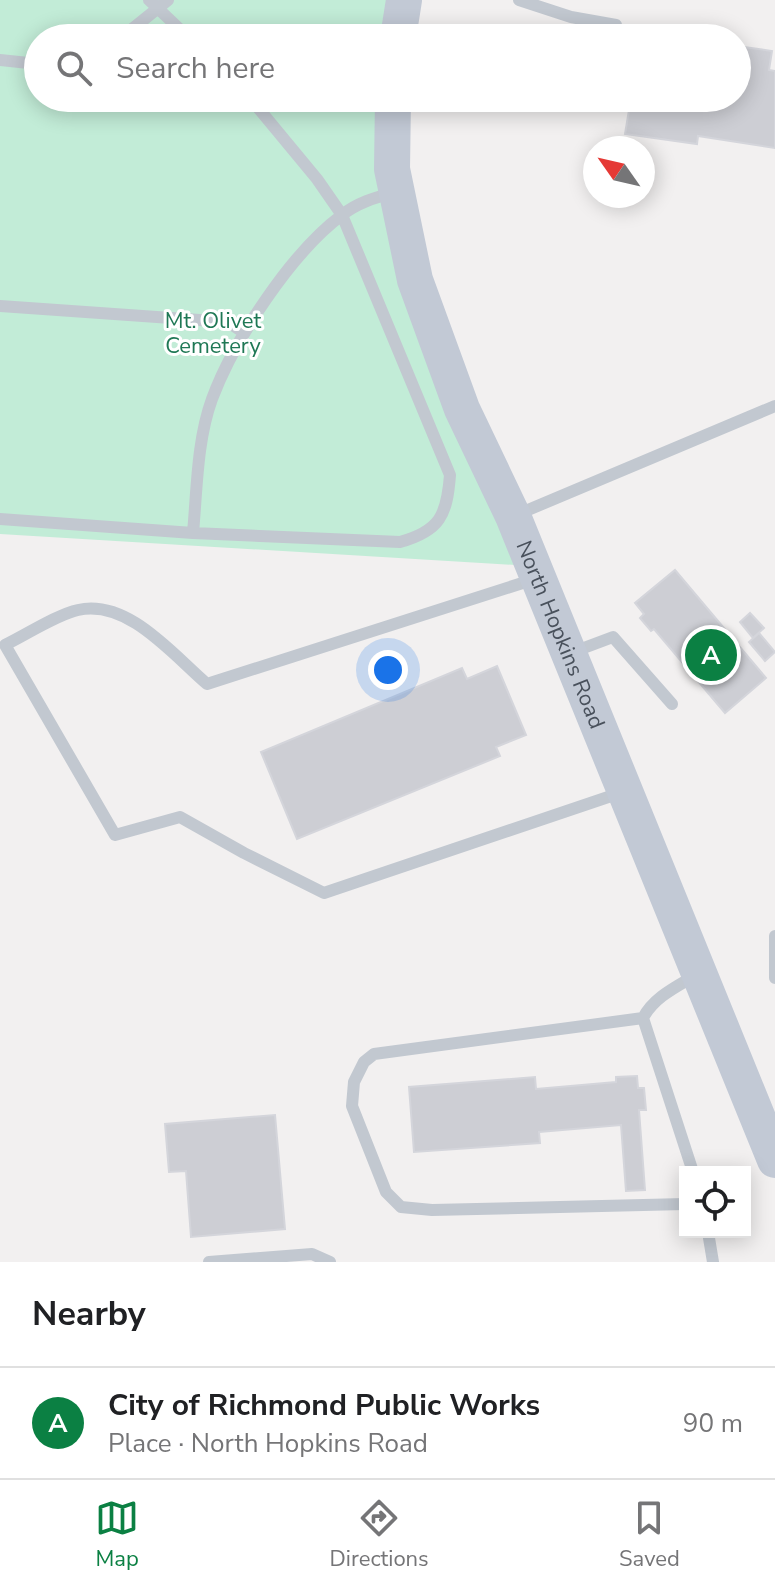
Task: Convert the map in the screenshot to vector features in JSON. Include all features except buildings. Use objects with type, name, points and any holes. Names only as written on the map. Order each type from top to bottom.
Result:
[{"type":"main road","points":[[400,24],[404,0]]},
{"type":"main road","name":"North Hopkins Road","points":[[393,112],[395,192],[415,280],[446,367],[462,409],[513,516],[775,1160]]},
{"type":"lane","points":[[519,0],[571,17],[610,24]]},
{"type":"lane","points":[[136,24],[158,3],[177,24]]},
{"type":"lane","points":[[0,60],[24,63]]},
{"type":"lane","points":[[0,519],[193,533],[400,542],[423,536],[445,511],[450,475],[342,215],[317,179],[262,112]]},
{"type":"lane","points":[[193,533],[203,438],[211,401],[243,332],[309,245],[342,215],[367,200],[395,192]]},
{"type":"lane","points":[[0,306],[228,322],[243,332]]},
{"type":"lane","points":[[513,516],[775,406]]},
{"type":"lane","points":[[538,578],[207,684],[134,620],[108,609],[77,610],[5,645],[115,835],[180,817],[324,893],[625,792]]},
{"type":"lane","points":[[569,654],[613,637],[672,704]]},
{"type":"lane","points":[[775,936],[775,978]]},
{"type":"lane","points":[[691,1166],[643,1018],[648,1007],[663,994],[699,973]]},
{"type":"lane","points":[[643,1018],[374,1054],[364,1062],[354,1082],[352,1106],[386,1192],[401,1207],[432,1210],[679,1204]]},
{"type":"lane","points":[[709,1238],[713,1262]]},
{"type":"lane","points":[[209,1262],[312,1254],[330,1262]]},
{"type":"green space","name":"Mt. Olivet Cemetery","points":[[0,0],[413,0],[409,24],[24,24],[24,112],[400,112],[397,178],[531,566],[0,534]]},
{"type":"place","name":"City of Richmond Public Works","points":[[711,655]]}]
